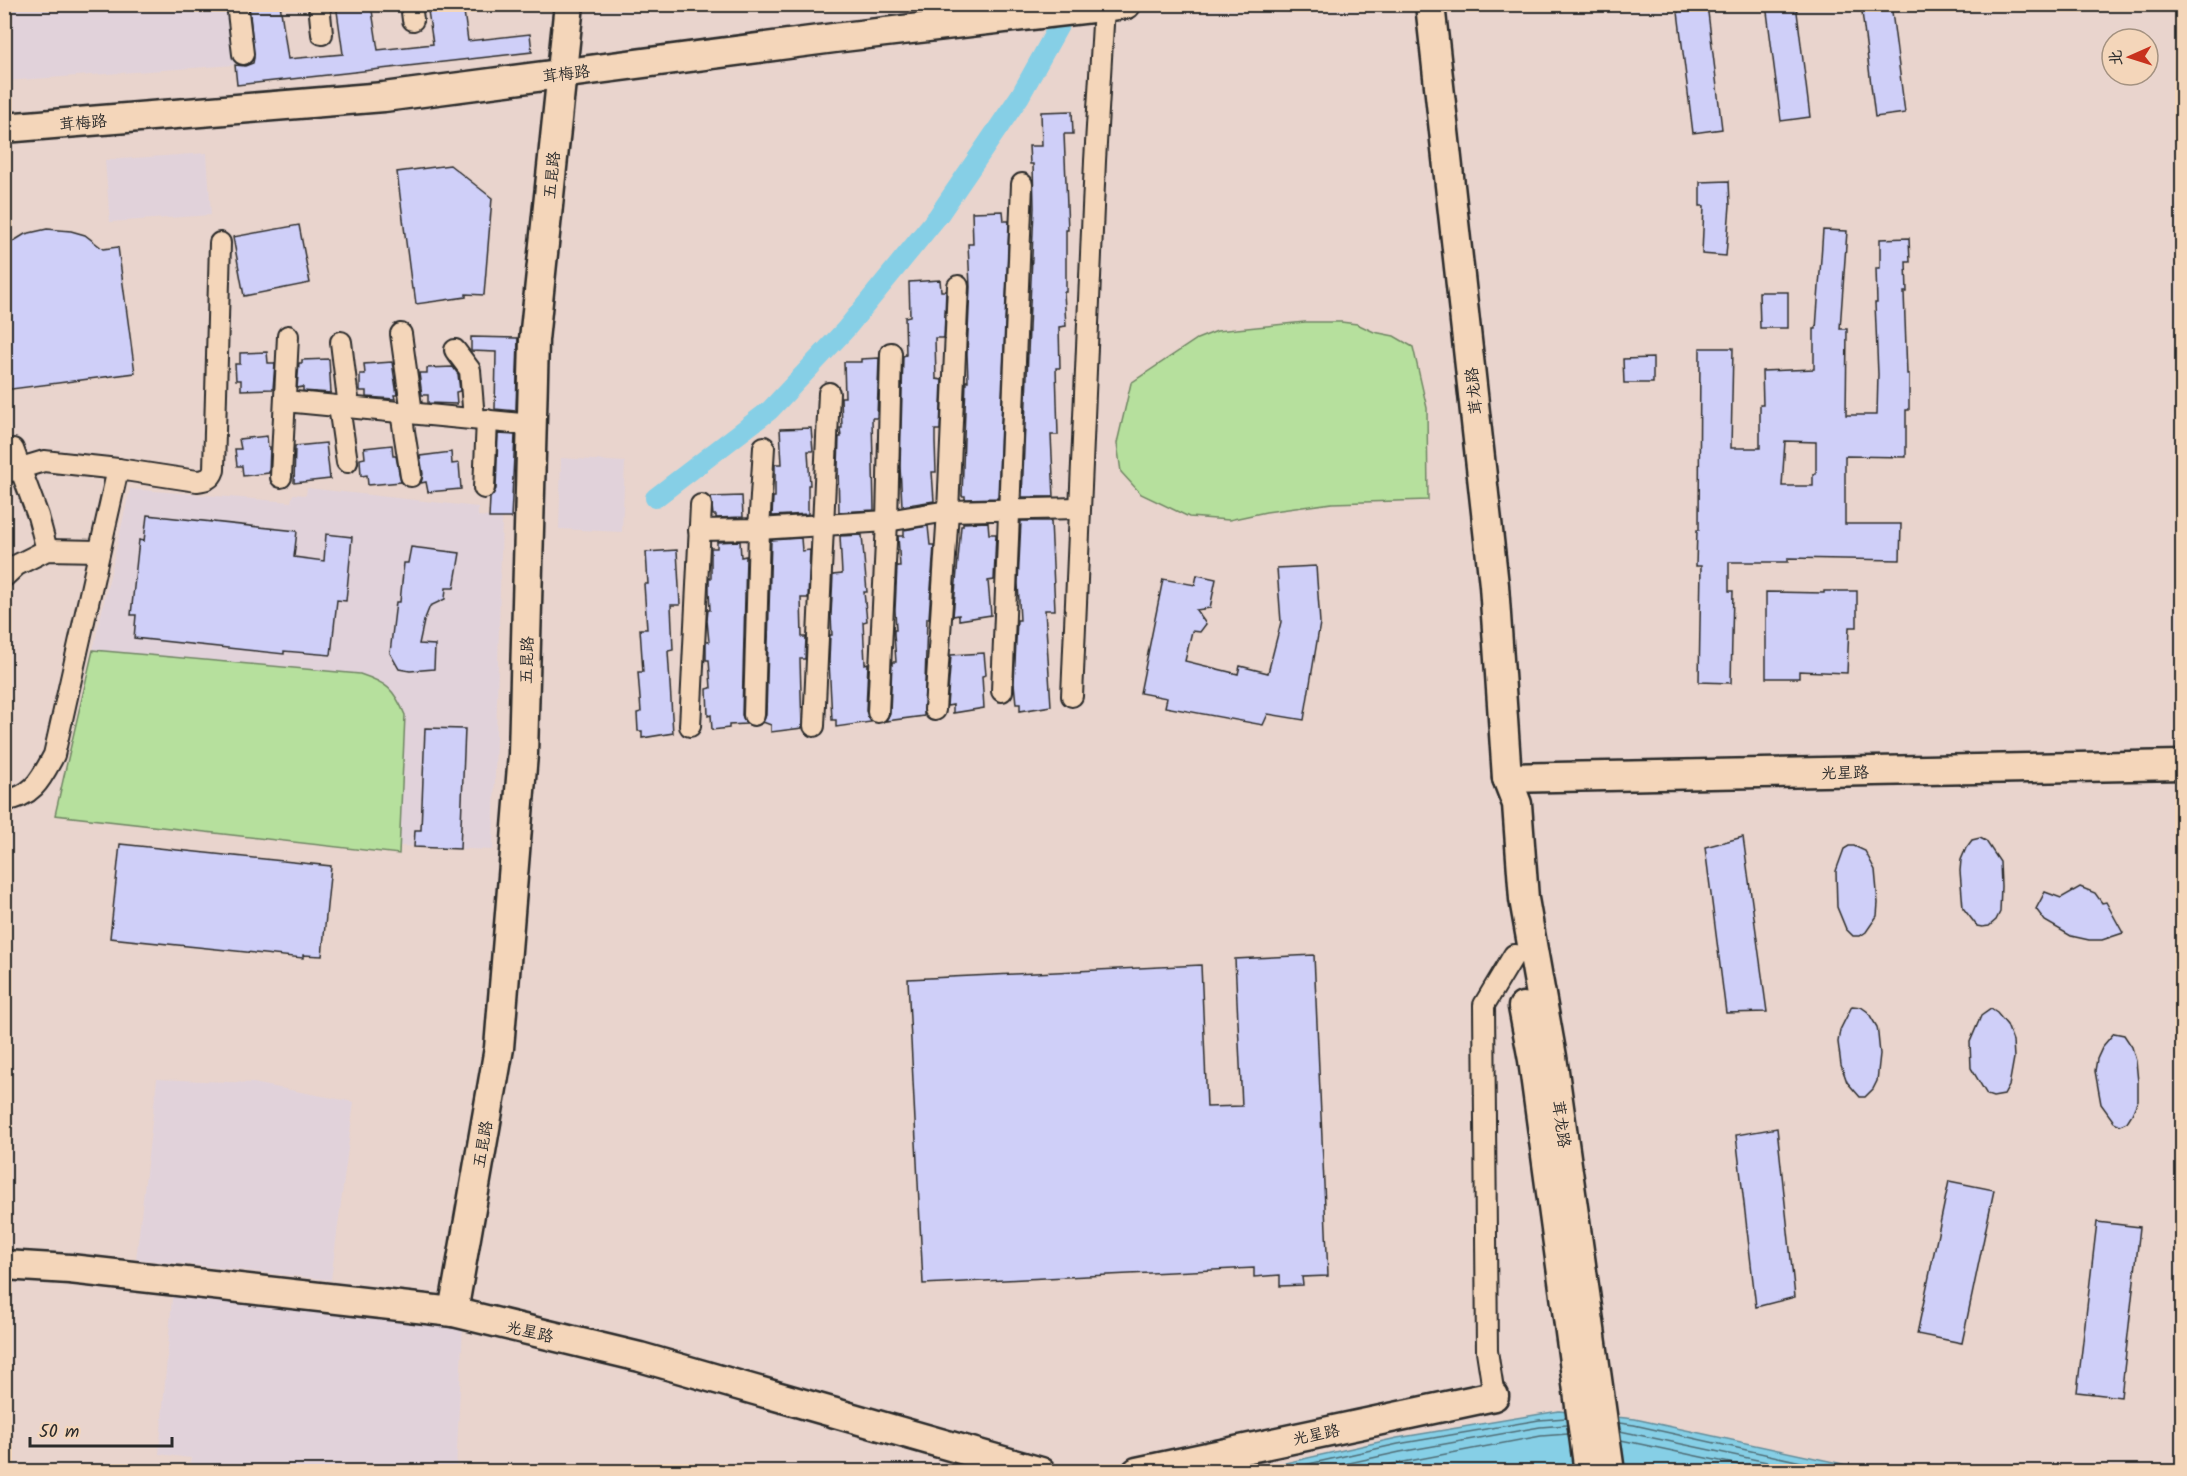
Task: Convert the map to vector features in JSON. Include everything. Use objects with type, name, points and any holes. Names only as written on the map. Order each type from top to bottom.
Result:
[{"type":"street","points":[[237,4],[243,54]]},
{"type":"street","points":[[319,4],[322,34]]},
{"type":"street","name":"五昆路","points":[[453,1312],[498,1047],[523,754],[534,340],[569,4]]},
{"type":"street","name":"茸龙路","points":[[1430,4],[1494,585],[1507,778],[1517,804],[1524,899],[1589,1472]]},
{"type":"street","points":[[1072,696],[1079,508],[1115,6]]},
{"type":"street","name":"茸梅路","points":[[4,128],[384,97],[834,38],[1115,6]]},
{"type":"street","points":[[1002,691],[1022,184]]},
{"type":"street","points":[[47,550],[38,516],[12,463],[44,461],[118,469],[197,482],[212,476],[220,243]]},
{"type":"street","points":[[935,710],[948,511],[958,286]]},
{"type":"street","points":[[401,334],[411,476]]},
{"type":"street","points":[[281,477],[288,336]]},
{"type":"street","points":[[341,342],[347,462]]},
{"type":"street","points":[[455,350],[470,369],[481,420],[484,488]]},
{"type":"street","points":[[878,712],[887,521],[891,353]]},
{"type":"street","points":[[814,726],[829,393]]},
{"type":"street","points":[[285,401],[532,425]]},
{"type":"street","points":[[754,715],[759,529],[764,447]]},
{"type":"street","points":[[5,802],[20,798],[32,789],[54,755],[118,469]]},
{"type":"street","points":[[690,726],[701,505]]},
{"type":"street","points":[[699,530],[759,529],[887,521],[948,511],[1079,508]]},
{"type":"street","points":[[4,577],[17,565],[47,550],[99,551]]},
{"type":"street","name":"光星路","points":[[1507,778],[2182,765]]},
{"type":"street","name":"茸龙路","points":[[1507,778],[1498,804],[1504,902],[1514,955],[1542,1058],[1610,1472]]},
{"type":"street","points":[[1494,1396],[1487,1351],[1484,1005],[1514,955]]},
{"type":"street","name":"光星路","points":[[4,1265],[70,1269],[453,1312],[640,1357],[1041,1472]]},
{"type":"street","name":"光星路","points":[[1137,1472],[1494,1396]]},
{"type":"shaded area","points":[[5,5],[228,5],[235,65],[5,81]]},
{"type":"shaded area","points":[[207,153],[211,215],[110,222],[105,160]]},
{"type":"shaded area","points":[[561,458],[625,462],[622,532],[559,529]]},
{"type":"shaded area","points":[[307,488],[478,507],[478,516],[502,518],[493,850],[400,846],[399,854],[55,815],[130,489],[291,502],[293,494],[306,495]]},
{"type":"shaded area","points":[[157,1079],[253,1083],[354,1102],[331,1280],[136,1259]]},
{"type":"shaded area","points":[[173,1286],[463,1325],[456,1471],[190,1471],[191,1458],[159,1454]]},
{"type":"green space","points":[[1305,322],[1357,324],[1374,332],[1394,336],[1413,347],[1427,408],[1428,500],[1332,503],[1266,512],[1229,520],[1189,517],[1141,494],[1121,472],[1117,443],[1131,383],[1197,339],[1217,331]]},
{"type":"green space","points":[[93,650],[360,674],[383,684],[393,693],[405,715],[399,854],[55,815]]},
{"type":"water","points":[[1559,1411],[1635,1419],[1868,1471],[1245,1472],[1397,1438]]},
{"type":"building","points":[[249,4],[280,4],[288,59],[343,54],[336,4],[371,4],[378,50],[433,44],[427,4],[463,4],[468,41],[530,34],[532,52],[237,85],[235,65],[245,66],[253,63],[254,58]]},
{"type":"building","points":[[1677,4],[1707,4],[1722,129],[1693,133]]},
{"type":"building","points":[[1766,4],[1796,4],[1810,117],[1781,121]]},
{"type":"building","points":[[1861,4],[1891,4],[1905,113],[1875,117]]},
{"type":"building","points":[[1072,111],[1073,134],[1064,134],[1068,230],[1066,230],[1066,292],[1064,292],[1066,326],[1059,327],[1060,368],[1056,368],[1058,435],[1051,435],[1054,497],[1022,497],[1034,208],[1033,164],[1030,164],[1029,146],[1042,146],[1041,112]]},
{"type":"building","points":[[450,165],[492,198],[484,295],[466,294],[466,297],[416,304],[414,289],[412,289],[397,172]]},
{"type":"building","points":[[1729,181],[1730,205],[1726,256],[1702,254],[1704,206],[1700,206],[1700,182]]},
{"type":"building","points":[[1003,211],[1004,221],[1009,221],[998,498],[965,499],[965,496],[962,496],[966,381],[968,381],[970,287],[968,244],[973,244],[972,212]]},
{"type":"building","points":[[299,225],[310,283],[244,296],[233,237]]},
{"type":"building","points":[[47,229],[85,235],[103,249],[118,247],[135,373],[4,390],[4,247],[25,234]]},
{"type":"building","points":[[1823,230],[1847,231],[1840,329],[1847,329],[1846,415],[1877,415],[1875,303],[1877,303],[1876,268],[1880,268],[1880,239],[1909,238],[1910,262],[1906,262],[1907,292],[1904,292],[1907,374],[1909,374],[1906,457],[1845,456],[1845,524],[1901,524],[1900,560],[1788,558],[1788,562],[1729,562],[1729,591],[1733,591],[1731,683],[1699,682],[1701,566],[1696,566],[1697,530],[1699,530],[1700,348],[1733,348],[1731,448],[1760,448],[1760,405],[1763,405],[1762,371],[1814,369],[1814,329],[1816,329]],"holes":[[[1785,441],[1816,442],[1816,474],[1813,474],[1813,486],[1782,486]]]},
{"type":"building","points":[[940,280],[941,291],[946,291],[944,338],[935,338],[936,379],[942,380],[940,430],[935,430],[936,472],[932,472],[934,501],[902,506],[900,466],[903,356],[906,355],[905,317],[910,316],[909,282]]},
{"type":"building","points":[[1759,292],[1788,292],[1788,328],[1760,328]]},
{"type":"building","points":[[471,337],[518,338],[516,411],[495,409],[496,352],[471,351]]},
{"type":"building","points":[[267,352],[268,363],[275,363],[273,389],[241,390],[241,380],[236,380],[235,364],[240,364],[240,353]]},
{"type":"building","points":[[879,358],[877,418],[872,418],[874,510],[839,512],[838,466],[839,437],[841,437],[840,428],[842,428],[841,397],[845,397],[844,362],[861,362],[861,359]]},
{"type":"building","points":[[1653,358],[1653,383],[1624,383],[1623,359]]},
{"type":"building","points":[[329,359],[331,393],[303,391],[303,387],[297,388],[299,363],[302,363],[302,360]]},
{"type":"building","points":[[392,362],[397,395],[394,395],[395,399],[366,397],[366,391],[360,391],[360,374],[365,374],[364,364]]},
{"type":"building","points":[[453,367],[458,374],[460,391],[456,392],[457,404],[428,403],[428,395],[422,395],[419,373],[427,373],[427,368]]},
{"type":"building","points":[[811,428],[813,451],[808,451],[810,485],[808,485],[808,514],[772,516],[773,497],[775,497],[775,464],[782,464],[780,429]]},
{"type":"building","points":[[498,434],[515,435],[511,518],[489,518],[490,498],[496,489]]},
{"type":"building","points":[[267,436],[268,447],[270,447],[269,473],[243,476],[242,466],[237,466],[235,449],[241,449],[239,439]]},
{"type":"building","points":[[326,443],[330,479],[294,483],[295,446]]},
{"type":"building","points":[[392,445],[401,482],[368,485],[367,475],[361,476],[360,459],[365,458],[364,448]]},
{"type":"building","points":[[451,452],[452,464],[459,463],[461,489],[428,492],[426,482],[421,483],[423,474],[420,456]]},
{"type":"building","points":[[742,496],[743,517],[716,518],[716,515],[713,515],[711,497]]},
{"type":"building","points":[[147,515],[297,531],[294,557],[324,561],[326,534],[352,537],[346,601],[337,600],[331,655],[284,651],[284,654],[134,638],[136,615],[131,615],[139,540],[144,541]]},
{"type":"building","points":[[1021,521],[1051,521],[1055,610],[1045,610],[1051,706],[1020,711],[1020,704],[1016,704],[1014,683],[1017,620],[1020,620],[1018,583]]},
{"type":"building","points":[[988,522],[989,534],[996,534],[994,580],[988,581],[991,615],[959,620],[959,615],[953,616],[961,526],[963,523]]},
{"type":"building","points":[[928,526],[930,545],[934,545],[929,618],[927,618],[924,716],[886,721],[890,713],[892,662],[896,662],[894,630],[896,630],[897,566],[900,566],[898,536],[904,536],[904,530]]},
{"type":"building","points":[[862,535],[867,592],[864,592],[867,621],[863,622],[865,664],[868,663],[866,711],[871,722],[836,727],[836,720],[832,720],[829,661],[833,575],[842,574],[840,536]]},
{"type":"building","points":[[801,538],[802,551],[810,550],[808,598],[801,598],[802,637],[806,637],[805,659],[800,659],[802,728],[771,732],[771,725],[763,722],[766,715],[771,540]]},
{"type":"building","points":[[740,541],[741,557],[746,556],[742,715],[746,724],[729,725],[729,728],[712,730],[711,715],[708,716],[707,689],[711,688],[709,660],[706,660],[706,642],[709,642],[707,620],[708,610],[710,610],[711,548],[717,548],[717,542]]},
{"type":"building","points":[[411,547],[460,553],[454,588],[446,588],[445,599],[430,606],[424,621],[419,644],[435,645],[434,669],[410,671],[399,669],[390,653],[396,602],[400,602],[404,563],[408,563]]},
{"type":"building","points":[[677,550],[680,605],[671,605],[673,650],[668,651],[673,733],[642,738],[642,731],[638,731],[637,713],[641,712],[638,672],[643,672],[640,629],[647,629],[644,584],[648,584],[646,552]]},
{"type":"building","points":[[1316,566],[1320,623],[1304,720],[1268,714],[1263,725],[1165,707],[1167,698],[1140,693],[1163,579],[1195,585],[1197,575],[1216,579],[1210,608],[1196,610],[1206,624],[1200,632],[1192,631],[1185,661],[1238,674],[1240,666],[1268,673],[1281,622],[1277,568]]},
{"type":"building","points":[[1824,591],[1857,591],[1857,627],[1849,627],[1847,673],[1799,671],[1799,678],[1766,678],[1766,592],[1824,593]]},
{"type":"building","points":[[984,653],[986,675],[982,676],[984,708],[953,713],[953,705],[947,706],[951,655]]},
{"type":"building","points":[[425,728],[465,729],[460,849],[414,847],[415,830],[421,830]]},
{"type":"building","points":[[1743,837],[1767,1012],[1726,1013],[1705,847]]},
{"type":"building","points":[[1980,838],[1986,841],[2000,862],[2001,886],[2000,912],[1989,926],[1982,927],[1977,926],[1963,908],[1960,871],[1961,860],[1966,848],[1972,840]]},
{"type":"building","points":[[120,844],[331,866],[322,956],[303,955],[303,958],[110,938]]},
{"type":"building","points":[[1849,846],[1865,851],[1875,870],[1877,916],[1866,932],[1860,936],[1853,936],[1846,929],[1837,907],[1836,871],[1844,849]]},
{"type":"building","points":[[2080,887],[2095,893],[2102,903],[2106,902],[2123,933],[2102,940],[2071,936],[2045,921],[2036,909],[2045,892],[2061,898]]},
{"type":"building","points":[[1314,955],[1328,1276],[1302,1277],[1303,1285],[1280,1286],[1280,1275],[1254,1277],[1254,1268],[923,1284],[908,979],[1201,965],[1207,1107],[1242,1106],[1235,959]]},
{"type":"building","points":[[1852,1006],[1861,1007],[1868,1012],[1877,1027],[1878,1034],[1880,1054],[1877,1081],[1865,1097],[1860,1097],[1847,1082],[1841,1065],[1838,1042],[1840,1030]]},
{"type":"building","points":[[1991,1009],[2007,1025],[2013,1041],[2014,1058],[2009,1086],[2004,1095],[1993,1097],[1987,1095],[1971,1068],[1970,1042],[1981,1016]]},
{"type":"building","points":[[2114,1033],[2124,1035],[2132,1047],[2138,1082],[2138,1100],[2127,1122],[2120,1125],[2114,1122],[2101,1104],[2095,1071],[2103,1046]]},
{"type":"building","points":[[1777,1128],[1795,1297],[1756,1307],[1736,1135]]},
{"type":"building","points":[[1949,1181],[1994,1190],[1962,1343],[1917,1334]]},
{"type":"building","points":[[2097,1222],[2140,1227],[2121,1397],[2077,1392]]},
{"type":"waterway","points":[[655,498],[770,410],[846,329],[938,216],[1020,96],[1071,4]]}]
